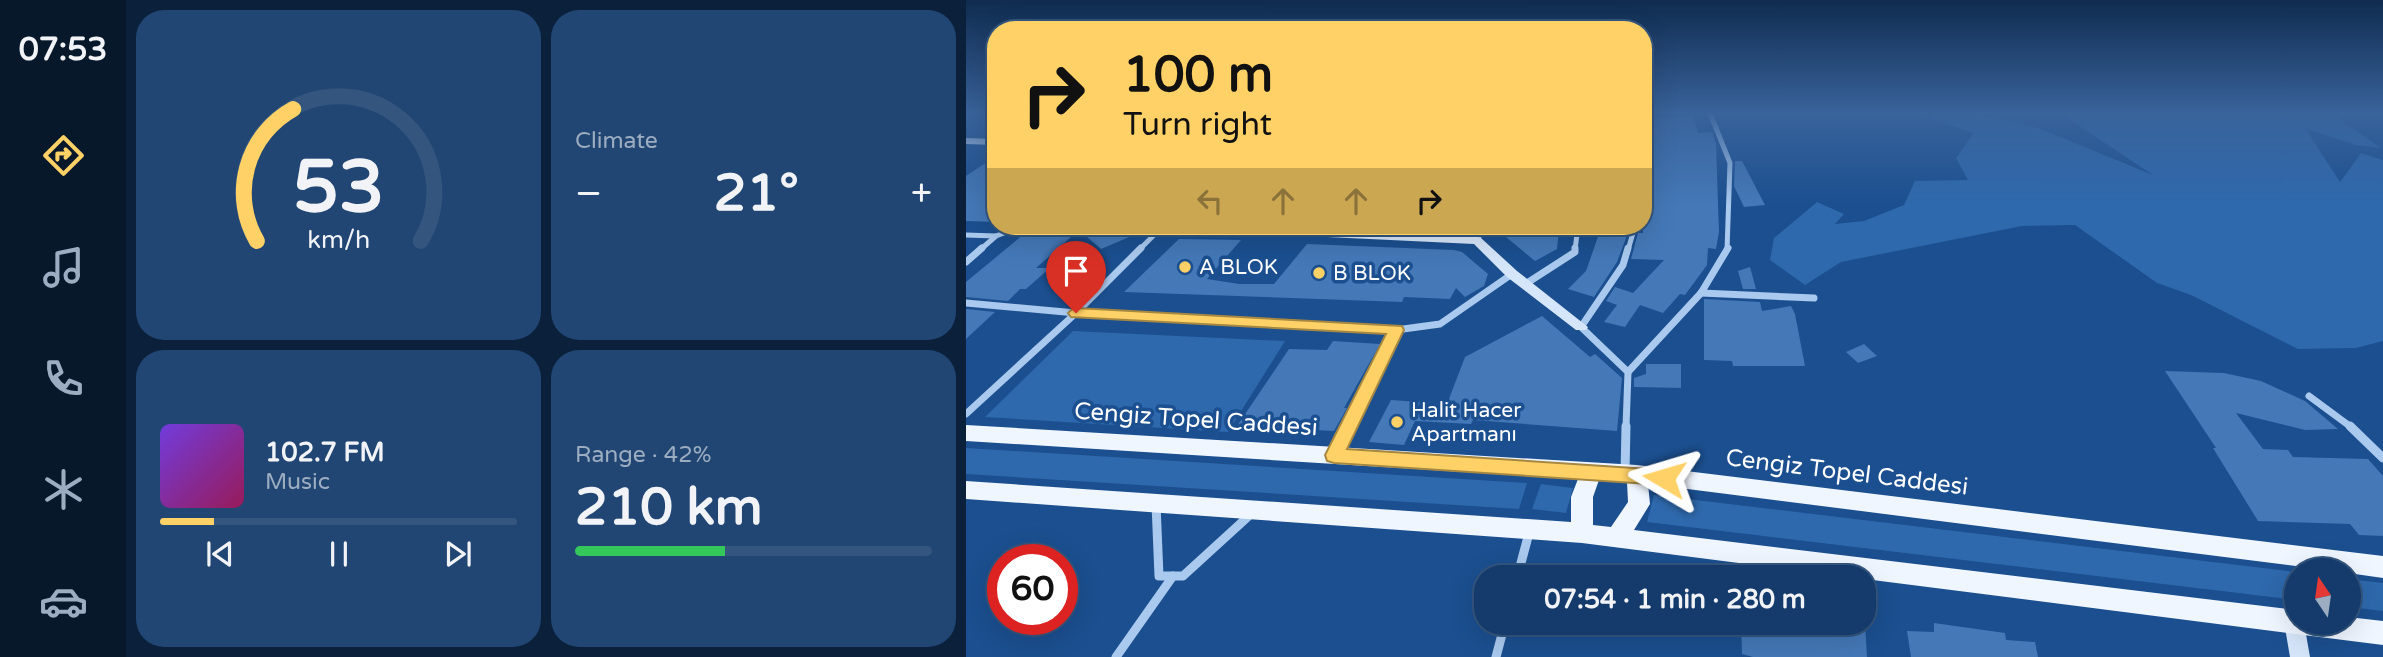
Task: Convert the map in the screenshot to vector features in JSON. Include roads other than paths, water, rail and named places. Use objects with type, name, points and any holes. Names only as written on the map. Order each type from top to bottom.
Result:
[{"type":"main road","name":"Cengiz Topel Caddesi","points":[[966,433],[1631,474],[2383,567]]},
{"type":"main road","points":[[1582,533],[1582,498],[1592,471]]},
{"type":"main road","points":[[1617,537],[1639,504],[1631,474]]},
{"type":"main road","points":[[966,490],[1582,533],[2284,620]]},
{"type":"main road","points":[[2361,630],[2383,633]]},
{"type":"street","points":[[1631,474],[1628,372],[1701,293],[1728,248],[1730,163],[1722,144]]},
{"type":"street","points":[[966,235],[996,236]]},
{"type":"street","points":[[966,414],[1076,313],[1154,235]]},
{"type":"street","points":[[1359,235],[1477,241],[1512,274],[1581,327],[1628,372]]},
{"type":"street","points":[[1477,241],[1480,235]]},
{"type":"street","points":[[1527,283],[1575,252],[1577,235]]},
{"type":"street","points":[[1581,327],[1623,265],[1632,235]]},
{"type":"street","points":[[966,262],[996,236]]},
{"type":"street","points":[[966,303],[1076,313],[1396,330],[1440,324],[1512,274]]},
{"type":"street","points":[[1701,293],[1814,298]]},
{"type":"street","points":[[1334,455],[1396,330]]},
{"type":"street","points":[[2308,396],[2346,422],[2383,457]]},
{"type":"street","points":[[1156,503],[1159,576],[1184,576],[1256,510]]},
{"type":"street","points":[[1520,565],[1530,529]]},
{"type":"street","points":[[1116,657],[1173,576]]},
{"type":"street","points":[[1496,657],[1502,635]]},
{"type":"street","points":[[2299,635],[2300,657]]},
{"type":"place","name":"A BLOK","points":[[1185,267]]},
{"type":"place","name":"B BLOK","points":[[1319,273]]},
{"type":"place","name":"Halit Hacer Apartmanı","points":[[1397,422]]}]
